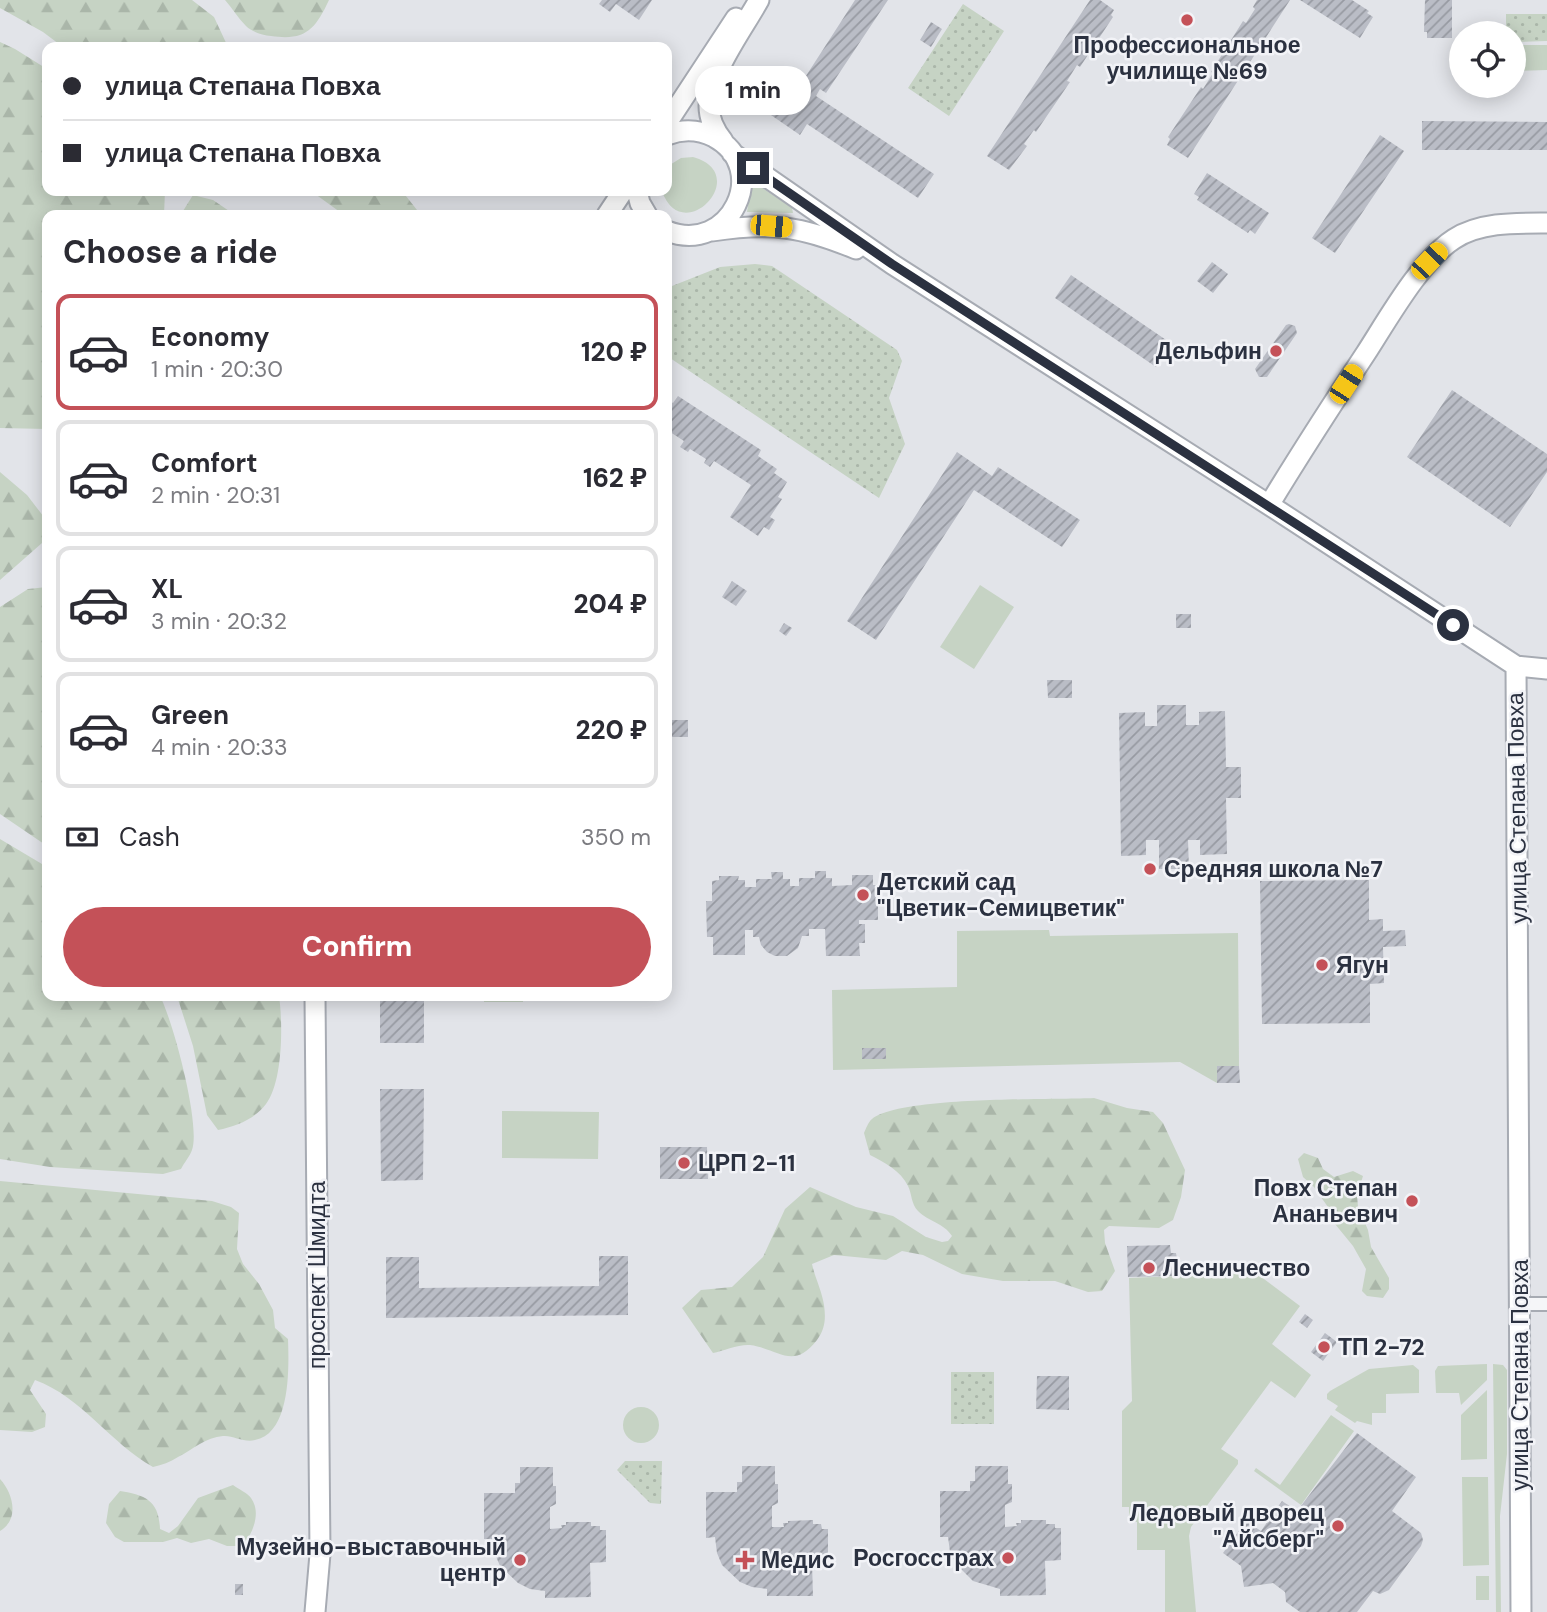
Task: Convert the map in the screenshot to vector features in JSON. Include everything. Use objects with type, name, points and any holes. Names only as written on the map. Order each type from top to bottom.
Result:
[{"type":"street","points":[[672,116],[750,0]]},
{"type":"street","points":[[672,240],[701,234],[724,222],[738,201],[741,180],[738,166],[710,117],[710,96],[720,69],[760,0]]},
{"type":"street","name":"улица Степана Повха","points":[[672,134],[697,131],[711,135],[892,264],[1516,666],[1521,1610]]},
{"type":"street","points":[[1269,505],[1390,316],[1429,261],[1454,239],[1481,228],[1547,223]]},
{"type":"street","name":"улица Степана Повха","points":[[701,234],[752,225],[792,228],[833,240],[892,264]]},
{"type":"street","points":[[672,232],[701,234]]},
{"type":"street","points":[[1516,666],[1547,668]]},
{"type":"street","name":"проспект Шмидта","points":[[315,1001],[320,1554],[315,1612]]},
{"type":"street","points":[[1520,1304],[1547,1304]]},
{"type":"street","name":"проспект Шмидта","points":[[320,1554],[327,1612]]},
{"type":"green space","points":[[0,0],[192,0],[214,17],[226,42],[56,42],[0,8]]},
{"type":"green space","points":[[225,0],[329,0],[319,19],[308,31],[301,35],[283,37],[264,35],[251,30]]},
{"type":"green space","points":[[963,4],[1004,31],[949,116],[908,88]]},
{"type":"green space","points":[[1506,14],[1547,14],[1547,41],[1526,42],[1526,21],[1506,21]]},
{"type":"green space","points":[[0,42],[42,66],[42,196],[165,196],[164,210],[42,210],[42,429],[0,428]]},
{"type":"green space","points":[[1526,45],[1547,45],[1547,70],[1526,71]]},
{"type":"green space","points":[[693,157],[710,166],[717,178],[715,191],[708,202],[697,210],[684,213],[672,207],[665,196],[672,196],[672,164],[681,158]]},
{"type":"green space","points":[[755,183],[792,208],[793,213],[747,212],[751,187]]},
{"type":"green space","points":[[192,196],[197,196],[213,200],[228,210],[184,210]]},
{"type":"green space","points":[[318,196],[406,196],[417,210],[337,210]]},
{"type":"green space","points":[[755,264],[772,266],[897,350],[902,361],[889,398],[905,444],[879,498],[672,359],[672,286],[720,267]]},
{"type":"green space","points":[[0,472],[27,495],[42,514],[42,543],[0,580]]},
{"type":"green space","points":[[980,585],[1014,607],[974,669],[940,647]]},
{"type":"green space","points":[[42,588],[42,843],[0,814],[0,607],[28,589]]},
{"type":"green space","points":[[0,839],[42,864],[42,1001],[162,1001],[178,1049],[193,1119],[194,1137],[192,1150],[181,1169],[163,1174],[50,1167],[0,1159]]},
{"type":"green space","points":[[1049,930],[1050,936],[1238,933],[1239,1066],[1217,1066],[1217,1083],[1180,1062],[833,1070],[832,990],[957,987],[957,931]]},
{"type":"green space","points":[[179,1001],[279,1001],[281,1036],[276,1082],[266,1104],[251,1118],[218,1130],[207,1115],[193,1046]]},
{"type":"green space","points":[[484,1001],[523,1001],[523,1002]]},
{"type":"green space","points":[[1094,1098],[1127,1108],[1153,1112],[1163,1123],[1185,1170],[1181,1197],[1173,1220],[1159,1228],[1109,1226],[1104,1230],[1105,1243],[1115,1271],[1102,1291],[1088,1292],[1055,1281],[1003,1281],[962,1274],[923,1255],[902,1251],[886,1260],[834,1255],[812,1264],[824,1305],[822,1332],[808,1349],[793,1356],[750,1345],[713,1353],[682,1308],[701,1290],[732,1287],[763,1257],[785,1209],[810,1187],[856,1207],[893,1216],[926,1237],[948,1241],[952,1236],[949,1232],[922,1215],[916,1208],[908,1186],[897,1171],[870,1155],[864,1133],[872,1119],[913,1106],[944,1103]]},
{"type":"green space","points":[[502,1111],[599,1112],[598,1159],[502,1158]]},
{"type":"green space","points":[[1304,1153],[1318,1158],[1323,1169],[1334,1177],[1353,1171],[1363,1176],[1357,1195],[1358,1207],[1368,1230],[1371,1247],[1389,1278],[1389,1289],[1383,1298],[1367,1296],[1362,1291],[1366,1269],[1353,1246],[1335,1224],[1330,1210],[1314,1187],[1303,1177],[1298,1159]]},
{"type":"green space","points":[[0,1181],[212,1201],[231,1207],[239,1213],[237,1249],[243,1264],[259,1284],[273,1310],[275,1328],[288,1339],[287,1381],[282,1412],[267,1435],[251,1441],[227,1436],[217,1437],[169,1462],[153,1467],[123,1446],[67,1397],[35,1380],[30,1390],[46,1414],[45,1427],[32,1432],[0,1430]]},
{"type":"green space","points":[[1256,1273],[1300,1306],[1272,1344],[1311,1375],[1295,1398],[1271,1381],[1221,1449],[1238,1460],[1238,1464],[1191,1527],[1189,1536],[1196,1612],[1165,1612],[1165,1550],[1137,1550],[1137,1522],[1129,1521],[1129,1507],[1122,1507],[1122,1411],[1132,1401],[1129,1278]]},
{"type":"green space","points":[[1487,1364],[1487,1380],[1461,1405],[1459,1393],[1436,1393],[1435,1371],[1438,1366]]},
{"type":"green space","points":[[1493,1364],[1503,1365],[1507,1370],[1507,1454],[1500,1516],[1501,1612],[1496,1612]]},
{"type":"green space","points":[[1413,1365],[1419,1370],[1419,1393],[1386,1394],[1386,1413],[1372,1413],[1372,1425],[1357,1421],[1355,1423],[1335,1410],[1338,1406],[1327,1399],[1330,1391],[1369,1369]]},
{"type":"green space","points":[[951,1372],[994,1372],[994,1424],[951,1424]]},
{"type":"green space","points":[[1487,1390],[1487,1459],[1461,1460],[1461,1415]]},
{"type":"green space","points":[[641,1407],[654,1412],[659,1425],[654,1438],[641,1443],[628,1438],[623,1425],[628,1412]]},
{"type":"green space","points":[[1331,1415],[1354,1431],[1301,1505],[1254,1471],[1256,1468],[1280,1485]]},
{"type":"green space","points":[[625,1461],[662,1461],[661,1504],[650,1503],[617,1470]]},
{"type":"green space","points":[[1462,1477],[1488,1477],[1489,1565],[1463,1566]]},
{"type":"green space","points":[[0,1479],[11,1498],[12,1513],[6,1526],[0,1531]]},
{"type":"green space","points":[[233,1485],[250,1496],[256,1510],[250,1536],[243,1546],[227,1546],[209,1539],[191,1543],[177,1538],[163,1542],[124,1542],[115,1537],[106,1523],[109,1504],[120,1491],[144,1497],[149,1501],[157,1512],[160,1529],[169,1533],[178,1526],[198,1498]]},
{"type":"green space","points":[[1476,1576],[1489,1576],[1489,1600],[1476,1600]]},
{"type":"building","points":[[602,0],[652,0],[639,20],[616,4],[610,12],[599,4]]},
{"type":"building","points":[[855,0],[888,0],[826,93],[820,89],[816,96],[934,174],[918,198],[807,124],[800,135],[768,113],[795,73],[804,79]]},
{"type":"building","points":[[1090,0],[1100,0],[1114,10],[1111,15],[1113,17],[1080,67],[1077,65],[1067,81],[1070,82],[1036,132],[1034,130],[1024,144],[1027,146],[1009,170],[987,156]]},
{"type":"building","points":[[1257,0],[1290,0],[1188,158],[1167,145],[1170,139],[1168,137],[1201,87],[1203,89],[1243,21],[1246,23]]},
{"type":"building","points":[[1300,0],[1352,0],[1369,11],[1367,13],[1373,17],[1360,38]]},
{"type":"building","points":[[1425,0],[1452,0],[1449,38],[1427,38],[1427,32],[1424,32]]},
{"type":"building","points":[[931,22],[942,29],[931,47],[920,40]]},
{"type":"building","points":[[1422,121],[1547,122],[1547,150],[1422,150]]},
{"type":"building","points":[[1380,135],[1404,151],[1335,253],[1312,238]]},
{"type":"building","points":[[1207,173],[1269,213],[1255,234],[1250,230],[1248,233],[1197,200],[1199,197],[1194,194]]},
{"type":"building","points":[[1212,262],[1228,274],[1213,293],[1197,281]]},
{"type":"building","points":[[1071,275],[1172,344],[1156,367],[1055,298]]},
{"type":"building","name":"Дельфин","points":[[1289,324],[1295,326],[1297,333],[1267,377],[1259,377],[1255,369]]},
{"type":"building","points":[[1452,390],[1547,454],[1547,472],[1510,527],[1407,457]]},
{"type":"building","points":[[678,396],[761,450],[758,456],[777,469],[774,473],[787,482],[778,497],[782,499],[770,517],[775,520],[769,530],[764,527],[758,536],[730,517],[751,485],[714,461],[710,467],[704,463],[706,459],[690,449],[688,452],[680,447],[684,441],[672,433],[673,403]]},
{"type":"building","points":[[957,452],[992,476],[998,467],[1080,520],[1062,547],[974,490],[876,640],[847,621]]},
{"type":"building","points":[[732,581],[747,591],[736,606],[722,597]]},
{"type":"building","points":[[1176,614],[1191,614],[1191,628],[1176,628]]},
{"type":"building","points":[[784,623],[792,628],[786,636],[779,631]]},
{"type":"building","points":[[1047,680],[1072,680],[1072,698],[1048,698]]},
{"type":"building","points":[[1157,705],[1186,705],[1186,725],[1199,725],[1199,712],[1225,711],[1226,767],[1241,767],[1241,798],[1226,798],[1227,854],[1200,855],[1200,840],[1188,840],[1189,869],[1159,869],[1159,840],[1146,840],[1146,855],[1121,856],[1119,713],[1145,712],[1145,726],[1157,726]]},
{"type":"building","points":[[672,720],[688,720],[688,737],[672,737]]},
{"type":"building","points":[[815,871],[826,871],[826,878],[832,878],[832,886],[852,885],[852,875],[873,875],[873,885],[878,885],[878,920],[859,920],[859,924],[865,924],[865,943],[859,943],[860,956],[826,956],[825,929],[809,929],[809,936],[802,936],[798,948],[787,956],[775,956],[767,952],[759,937],[753,937],[753,930],[745,930],[745,955],[713,955],[713,937],[707,937],[706,901],[712,901],[712,881],[719,880],[719,876],[739,876],[738,880],[745,880],[745,887],[756,887],[756,879],[772,879],[771,872],[783,872],[783,879],[790,879],[790,886],[799,886],[799,878],[815,878]]},
{"type":"building","name":"Ягун","points":[[1369,880],[1369,920],[1383,919],[1383,931],[1405,930],[1406,946],[1383,947],[1384,983],[1370,984],[1370,1023],[1262,1024],[1260,881]]},
{"type":"building","points":[[380,1001],[424,1001],[424,1043],[380,1043]]},
{"type":"building","points":[[862,1048],[886,1048],[886,1059],[862,1059]]},
{"type":"building","points":[[1217,1066],[1239,1066],[1240,1083],[1217,1083]]},
{"type":"building","points":[[380,1089],[424,1089],[423,1180],[381,1181]]},
{"type":"building","name":"ЦРП 2-11","points":[[660,1147],[707,1147],[708,1179],[660,1179]]},
{"type":"building","name":"Лесничество","points":[[1170,1245],[1171,1253],[1176,1253],[1177,1259],[1171,1259],[1172,1276],[1128,1277],[1127,1246]]},
{"type":"building","points":[[599,1256],[628,1256],[628,1315],[386,1318],[386,1257],[419,1257],[419,1288],[599,1286]]},
{"type":"building","points":[[1305,1314],[1313,1320],[1307,1328],[1299,1322]]},
{"type":"building","name":"ТП 2-72","points":[[1325,1333],[1337,1342],[1323,1361],[1311,1352]]},
{"type":"building","points":[[1037,1376],[1069,1376],[1069,1410],[1036,1409]]},
{"type":"building","name":"Ледовый дворец \"Айсберг\"","points":[[1357,1433],[1416,1477],[1392,1511],[1421,1533],[1423,1540],[1389,1590],[1380,1594],[1373,1591],[1357,1612],[1300,1612],[1286,1602],[1285,1592],[1273,1583],[1244,1587],[1241,1566],[1223,1553],[1246,1521],[1261,1531],[1282,1501],[1297,1511]]},
{"type":"building","points":[[742,1466],[775,1466],[778,1503],[772,1506],[772,1527],[784,1527],[783,1523],[788,1521],[813,1520],[813,1524],[821,1524],[822,1529],[828,1529],[828,1561],[812,1562],[813,1596],[767,1596],[767,1589],[740,1582],[722,1565],[715,1537],[706,1538],[706,1492],[737,1492],[737,1482],[742,1482]]},
{"type":"building","points":[[975,1466],[1008,1466],[1012,1502],[1005,1505],[1005,1527],[1017,1526],[1016,1523],[1021,1523],[1021,1520],[1046,1520],[1046,1524],[1055,1524],[1055,1528],[1061,1528],[1061,1560],[1045,1561],[1046,1595],[1000,1596],[1000,1589],[973,1581],[956,1564],[950,1552],[948,1537],[940,1537],[940,1491],[970,1491],[970,1481],[975,1481]]},
{"type":"building","points":[[520,1467],[553,1467],[556,1504],[550,1507],[550,1529],[562,1528],[561,1525],[566,1525],[566,1522],[591,1522],[591,1526],[600,1526],[600,1530],[606,1530],[606,1562],[590,1563],[591,1597],[545,1598],[545,1591],[530,1589],[518,1583],[500,1566],[493,1539],[484,1539],[484,1493],[515,1493],[515,1483],[520,1483]]},
{"type":"building","points":[[235,1584],[243,1584],[243,1595],[235,1595]]},
{"type":"place","name":"Профессиональное училище №69","points":[[1187,20]]},
{"type":"place","name":"Дельфин","points":[[1276,351]]},
{"type":"place","name":"Средняя школа №7","points":[[1150,869]]},
{"type":"place","name":"Детский сад \"Цветик-Семицветик\"","points":[[863,895]]},
{"type":"place","name":"Ягун","points":[[1322,965]]},
{"type":"place","name":"ЦРП 2-11","points":[[684,1163]]},
{"type":"place","name":"Повх Степан Ананьевич","points":[[1412,1201]]},
{"type":"place","name":"Лесничество","points":[[1149,1268]]},
{"type":"place","name":"ТП 2-72","points":[[1324,1347]]},
{"type":"place","name":"Ледовый дворец \"Айсберг\"","points":[[1338,1526]]},
{"type":"place","name":"Росгосстрах","points":[[1008,1558]]},
{"type":"place","name":"Музейно-выставочный центр","points":[[520,1560]]},
{"type":"place","name":"Медис","points":[[745,1560]]},
{"type":"route","points":[[753,168],[892,264],[1453,625]]}]
